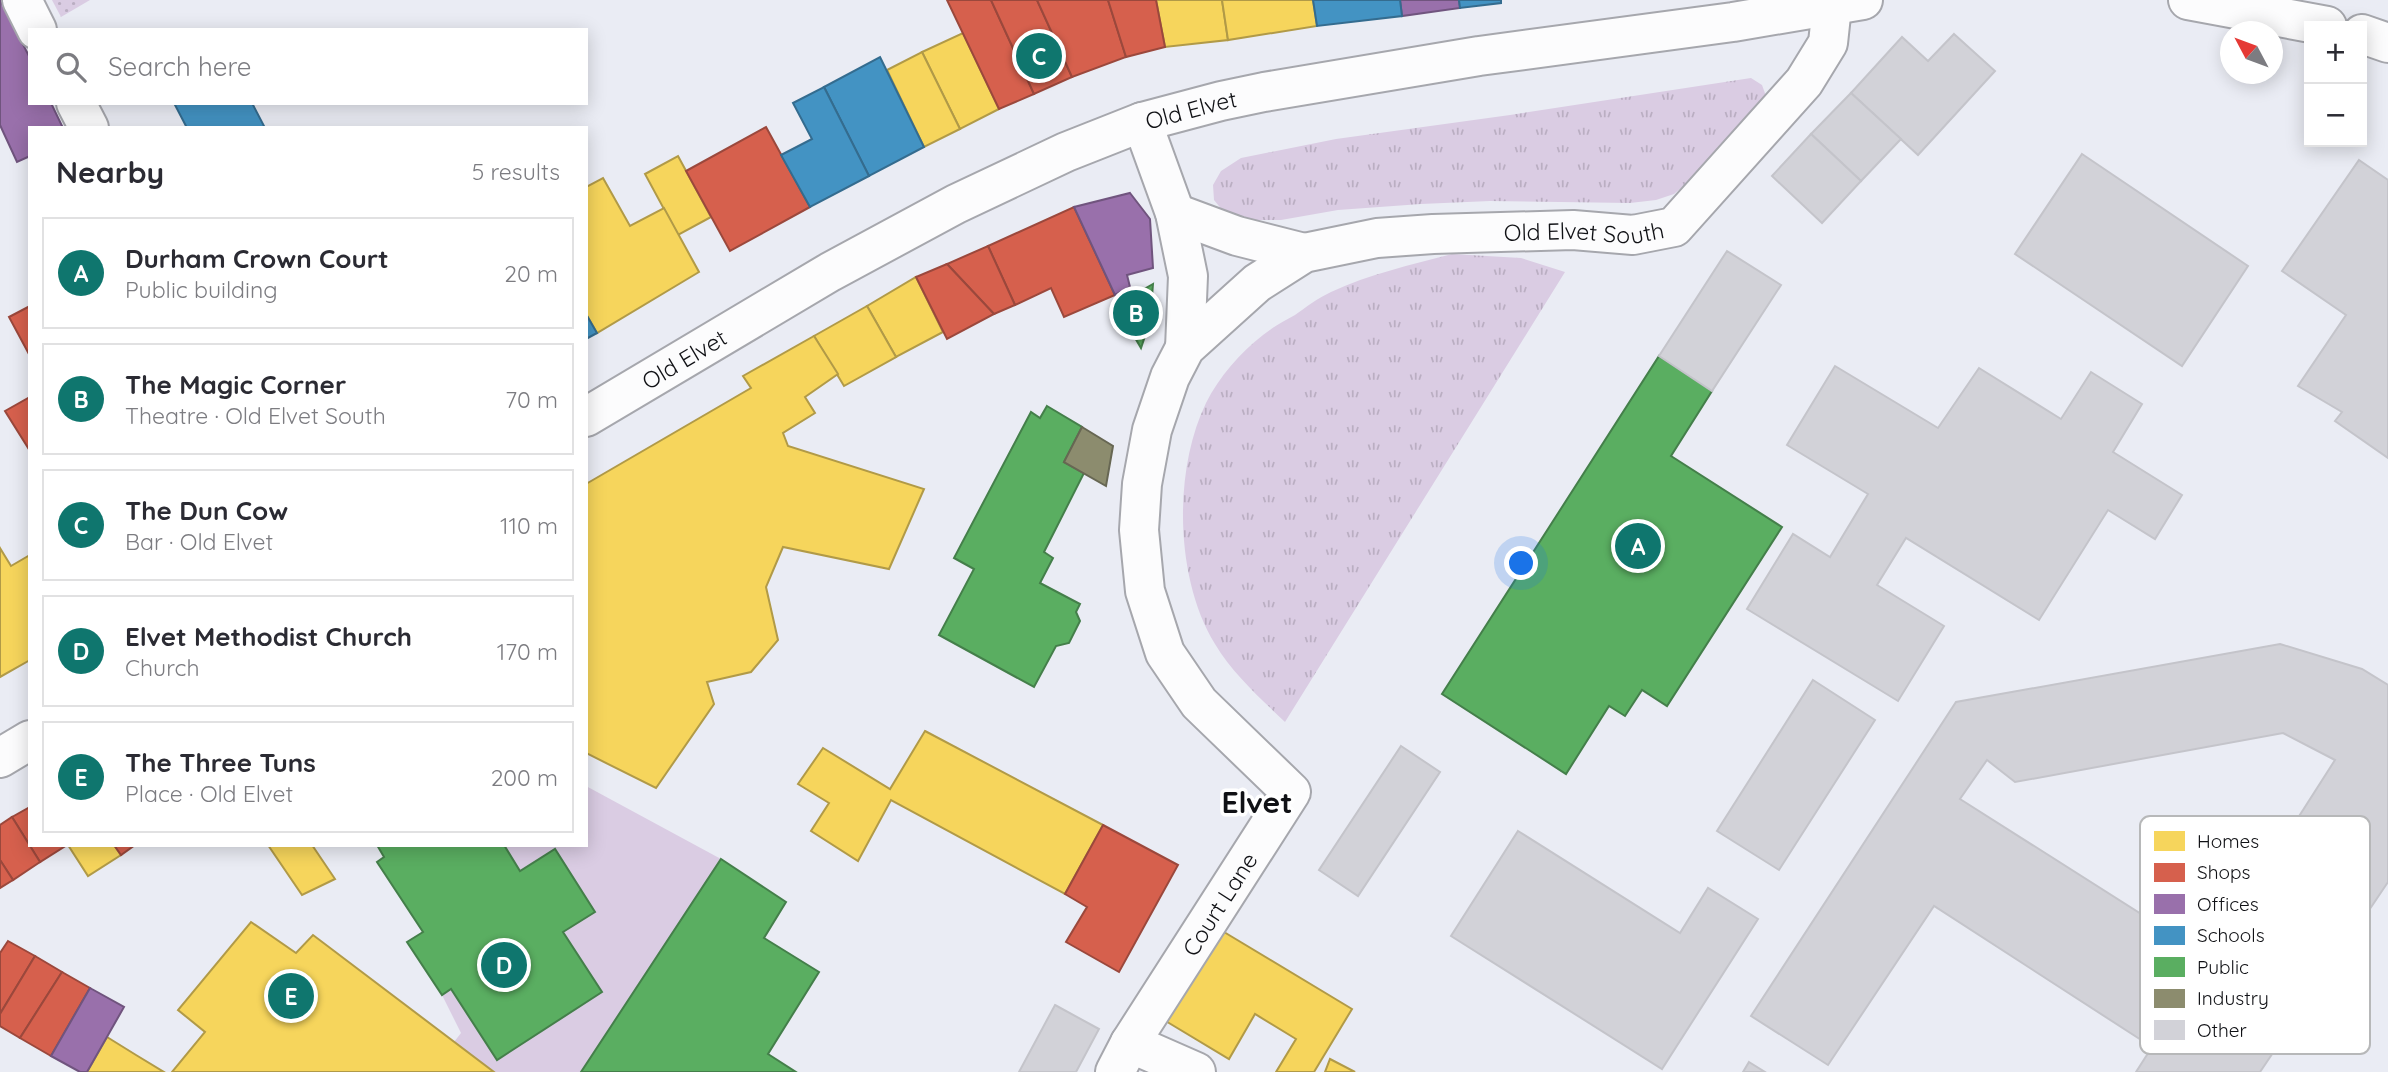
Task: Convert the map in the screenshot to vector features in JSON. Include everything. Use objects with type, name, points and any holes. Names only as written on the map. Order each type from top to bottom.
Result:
[{"type":"street","points":[[22,0],[36,28]]},
{"type":"street","points":[[2188,0],[2304,22]]},
{"type":"street","name":"Old Elvet","points":[[588,416],[830,272],[956,204],[1066,152],[1142,122],[1264,92],[1491,55],[1848,3]]},
{"type":"street","name":"Old Elvet South","points":[[1165,653],[1144,591],[1139,530],[1142,484],[1152,430],[1170,377],[1185,348],[1257,283],[1304,253],[1377,237],[1573,230],[1633,235],[1674,227],[1804,82],[1848,3]]},
{"type":"street","points":[[2367,36],[2388,43]]},
{"type":"street","points":[[77,105],[88,126]]},
{"type":"street","name":"Old Elvet South","points":[[1142,122],[1175,214],[1188,276],[1185,348]]},
{"type":"street","name":"Old Elvet South","points":[[1175,214],[1237,236],[1304,253]]},
{"type":"street","name":"Court Lane","points":[[1122,1058],[1292,792],[1199,703],[1165,653]]},
{"type":"street","points":[[0,758],[28,741]]},
{"type":"street","points":[[1122,1058],[1196,1072]]},
{"type":"green space","points":[[52,0],[90,0],[61,17]]},
{"type":"green space","points":[[1751,78],[1762,85],[1766,96],[1689,181],[1674,194],[1656,200],[1630,203],[1490,201],[1421,204],[1338,210],[1281,220],[1255,220],[1223,211],[1214,200],[1213,185],[1221,171],[1241,158],[1336,139]]},
{"type":"green space","points":[[1452,254],[1521,258],[1565,272],[1285,722],[1247,685],[1222,655],[1202,618],[1192,588],[1183,525],[1188,460],[1195,430],[1211,393],[1224,375],[1254,342],[1271,329],[1321,297],[1345,286],[1390,270]]},
{"type":"green space","points":[[588,787],[721,859],[581,1072],[494,1072],[454,1042],[461,1033],[442,995],[451,989],[497,1060],[601,992],[563,932],[595,912],[555,849],[520,871],[505,847],[588,847]]},
{"type":"building: Homes","points":[[1156,0],[1222,0],[1228,40],[1165,47]]},
{"type":"building: Homes","points":[[1222,0],[1313,0],[1317,26],[1228,40]]},
{"type":"building: Homes","points":[[963,33],[999,109],[960,129],[922,52]]},
{"type":"building: Homes","points":[[922,52],[960,129],[924,147],[887,70]]},
{"type":"building: Homes","points":[[678,156],[711,217],[678,235],[645,174]]},
{"type":"building: Homes","points":[[603,178],[630,226],[664,208],[699,272],[597,333],[588,317],[588,186]]},
{"type":"building: Homes","points":[[916,277],[943,332],[896,357],[867,306]]},
{"type":"building: Homes","points":[[867,306],[896,357],[844,386],[814,336]]},
{"type":"building: Homes","points":[[814,336],[838,374],[805,397],[815,413],[783,433],[788,446],[924,489],[889,569],[783,547],[766,587],[778,640],[751,672],[707,682],[714,704],[656,788],[588,754],[588,483],[751,388],[743,376]]},
{"type":"building: Homes","points":[[0,548],[11,566],[28,556],[28,661],[0,677]]},
{"type":"building: Homes","points":[[925,731],[1103,825],[1065,894],[891,800],[858,861],[811,831],[829,803],[798,784],[823,748],[890,789]]},
{"type":"building: Homes","points":[[69,847],[115,847],[121,855],[88,876]]},
{"type":"building: Homes","points":[[269,847],[313,847],[335,879],[302,895]]},
{"type":"building: Homes","points":[[251,922],[296,953],[313,935],[494,1072],[172,1072],[205,1032],[178,1010]]},
{"type":"building: Homes","points":[[1214,926],[1352,1009],[1314,1072],[1276,1072],[1296,1039],[1255,1014],[1229,1059],[1159,1017]]},
{"type":"building: Homes","points":[[107,1037],[136,1055],[164,1072],[87,1072]]},
{"type":"building: Homes","points":[[1330,1059],[1355,1072],[1325,1072]]},
{"type":"building: Shops","points":[[947,0],[991,0],[1034,94],[999,109]]},
{"type":"building: Shops","points":[[991,0],[1037,0],[1072,77],[1034,94]]},
{"type":"building: Shops","points":[[1037,0],[1108,0],[1126,57],[1072,77]]},
{"type":"building: Shops","points":[[1108,0],[1156,0],[1165,47],[1126,57]]},
{"type":"building: Shops","points":[[766,127],[810,207],[730,251],[686,171]]},
{"type":"building: Shops","points":[[1074,207],[1115,295],[1064,317],[1051,288],[1015,305],[988,246]]},
{"type":"building: Shops","points":[[988,246],[1015,305],[994,314],[947,264]]},
{"type":"building: Shops","points":[[947,264],[994,314],[947,339],[916,277]]},
{"type":"building: Shops","points":[[28,307],[28,352],[9,317]]},
{"type":"building: Shops","points":[[28,398],[28,448],[5,411]]},
{"type":"building: Shops","points":[[28,808],[28,843],[12,817]]},
{"type":"building: Shops","points":[[12,817],[28,847],[40,862],[13,880],[0,860],[0,825]]},
{"type":"building: Shops","points":[[1103,825],[1178,865],[1119,972],[1066,942],[1087,907],[1065,894]]},
{"type":"building: Shops","points":[[31,847],[64,847],[40,862]]},
{"type":"building: Shops","points":[[115,847],[132,847],[121,855]]},
{"type":"building: Shops","points":[[0,860],[13,880],[0,888]]},
{"type":"building: Shops","points":[[8,941],[35,956],[0,1014],[0,953]]},
{"type":"building: Shops","points":[[35,956],[62,972],[20,1038],[0,1026],[0,1014]]},
{"type":"building: Shops","points":[[62,972],[90,988],[51,1056],[20,1038]]},
{"type":"building: Offices","points":[[0,0],[28,54],[28,105],[52,105],[62,126],[28,126],[28,157],[17,162],[0,125]]},
{"type":"building: Offices","points":[[1400,0],[1459,0],[1460,8],[1402,16]]},
{"type":"building: Offices","points":[[1130,193],[1150,219],[1153,268],[1127,275],[1130,287],[1115,295],[1074,207]]},
{"type":"building: Offices","points":[[90,988],[124,1007],[87,1072],[80,1072],[51,1056]]},
{"type":"building: Schools","points":[[1313,0],[1400,0],[1402,16],[1317,26]]},
{"type":"building: Schools","points":[[1459,0],[1501,0],[1501,3],[1460,8]]},
{"type":"building: Schools","points":[[880,57],[924,147],[869,176],[824,87]]},
{"type":"building: Schools","points":[[824,87],[869,176],[810,207],[781,155],[812,139],[793,103]]},
{"type":"building: Schools","points":[[175,105],[253,105],[264,126],[186,126]]},
{"type":"building: Schools","points":[[588,317],[597,333],[588,338]]},
{"type":"building: Public","points":[[1153,284],[1150,321],[1141,348],[1116,305]]},
{"type":"building: Public","points":[[1659,356],[1712,391],[1671,456],[1782,527],[1667,706],[1642,690],[1625,716],[1609,706],[1566,774],[1442,694]]},
{"type":"building: Public","points":[[1047,406],[1082,427],[1064,462],[1084,473],[1044,552],[1053,558],[1040,583],[1080,604],[1076,612],[1080,621],[1069,643],[1056,646],[1034,687],[939,635],[974,569],[954,558],[1031,412],[1040,418]]},
{"type":"building: Public","points":[[378,847],[505,847],[520,871],[555,849],[595,912],[563,932],[602,992],[497,1060],[451,989],[442,995],[407,942],[423,932],[377,862],[384,857]]},
{"type":"building: Public","points":[[721,859],[786,902],[764,938],[819,972],[768,1054],[796,1072],[581,1072]]},
{"type":"building: Industry","points":[[1082,427],[1113,446],[1106,486],[1064,462]]},
{"type":"building: Other","points":[[1954,34],[1995,71],[1918,155],[1851,93],[1902,37],[1928,61]]},
{"type":"building: Other","points":[[1851,93],[1901,139],[1861,181],[1811,134]]},
{"type":"building: Other","points":[[1811,134],[1861,181],[1822,223],[1772,176]]},
{"type":"building: Other","points":[[2082,154],[2248,266],[2182,366],[2015,254]]},
{"type":"building: Other","points":[[2359,160],[2388,180],[2388,458],[2335,421],[2342,412],[2298,386],[2346,315],[2282,271]]},
{"type":"building: Other","points":[[1727,251],[1781,285],[1712,391],[1659,356]]},
{"type":"building: Other","points":[[1835,366],[1938,428],[1979,368],[2061,419],[2091,372],[2142,404],[2113,452],[2182,495],[2155,539],[2108,510],[2039,620],[1906,538],[1877,585],[1944,626],[1898,701],[1747,609],[1793,534],[1830,557],[1868,494],[1787,445]]},
{"type":"building: Other","points":[[2280,644],[2362,669],[2388,685],[2388,882],[2370,909],[2370,816],[2299,816],[2335,760],[2283,733],[2015,782],[1987,760],[1960,799],[2140,913],[2140,1039],[1934,906],[1828,1065],[1751,1016],[1956,702]]},
{"type":"building: Other","points":[[1813,680],[1875,720],[1779,870],[1717,831]]},
{"type":"building: Other","points":[[1401,746],[1440,772],[1358,896],[1319,870]]},
{"type":"building: Other","points":[[1518,831],[1680,933],[1708,888],[1758,919],[1662,1069],[1451,936]]},
{"type":"building: Other","points":[[1055,1005],[1099,1029],[1076,1072],[1019,1072]]},
{"type":"building: Other","points":[[2148,1054],[2272,1054],[2260,1072],[2136,1072]]},
{"type":"building: Other","points":[[1749,1062],[1765,1072],[1743,1072]]},
{"type":"place","name":"The Dun Cow","points":[[1039,56]]},
{"type":"place","name":"The Magic Corner","points":[[1136,313]]},
{"type":"place","name":"Durham Crown Court","points":[[1638,546]]},
{"type":"place","name":"Elvet Methodist Church","points":[[504,965]]},
{"type":"place","name":"The Three Tuns","points":[[291,996]]},
{"type":"district","name":"Elvet","points":[[1257,802]]}]
